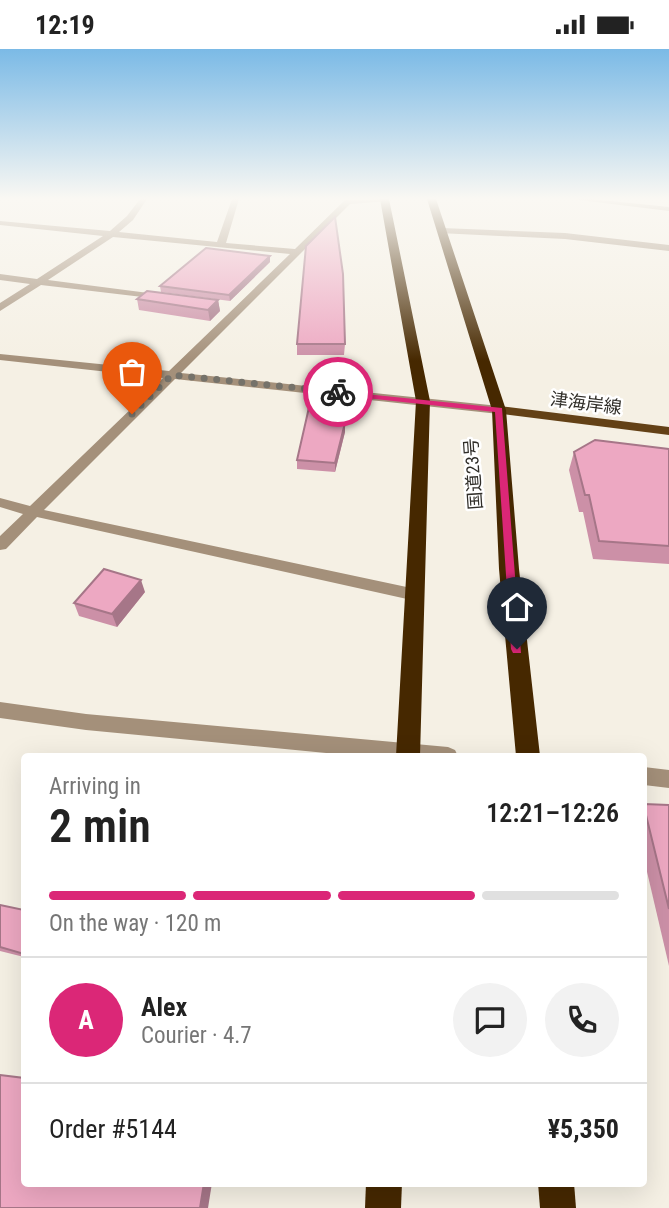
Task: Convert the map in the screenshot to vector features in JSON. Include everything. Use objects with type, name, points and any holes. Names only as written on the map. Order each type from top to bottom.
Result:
[{"type":"highway","points":[[395,253],[423,401],[409,753]]},
{"type":"highway","name":"国道23号","points":[[449,253],[499,410],[509,569],[528,753]]},
{"type":"highway","points":[[383,1208],[384,1187]]},
{"type":"highway","points":[[556,1187],[558,1208]]},
{"type":"main road","name":"津海岸線","points":[[499,410],[669,431]]},
{"type":"street","points":[[0,308],[83,253]]},
{"type":"street","points":[[0,545],[295,253]]},
{"type":"street","points":[[0,277],[174,300]]},
{"type":"street","points":[[227,307],[241,309]]},
{"type":"street","points":[[0,357],[499,410]]},
{"type":"street","points":[[0,502],[33,512],[416,595]]},
{"type":"street","points":[[0,710],[86,722],[399,753]]},
{"type":"street","points":[[647,776],[669,779]]},
{"type":"building","points":[[200,253],[270,256],[229,295],[160,286]]},
{"type":"building","points":[[305,253],[340,253],[345,344],[297,344]]},
{"type":"building","points":[[147,291],[218,300],[208,310],[137,299]]},
{"type":"building","points":[[310,403],[328,406],[345,423],[335,463],[297,460]]},
{"type":"building","points":[[595,440],[669,449],[669,546],[599,541],[589,495],[585,495],[574,452]]},
{"type":"building","points":[[104,569],[141,580],[112,614],[74,603]]},
{"type":"building","points":[[647,804],[669,805],[669,909],[647,819]]},
{"type":"building","points":[[0,905],[21,909],[21,953],[0,947]]},
{"type":"building","points":[[0,1075],[21,1078],[21,1187],[203,1187],[200,1208],[0,1208]]},
{"type":"way so far","points":[[132,414],[172,375],[338,392]]},
{"type":"route","points":[[338,392],[499,410],[517,649]]}]
